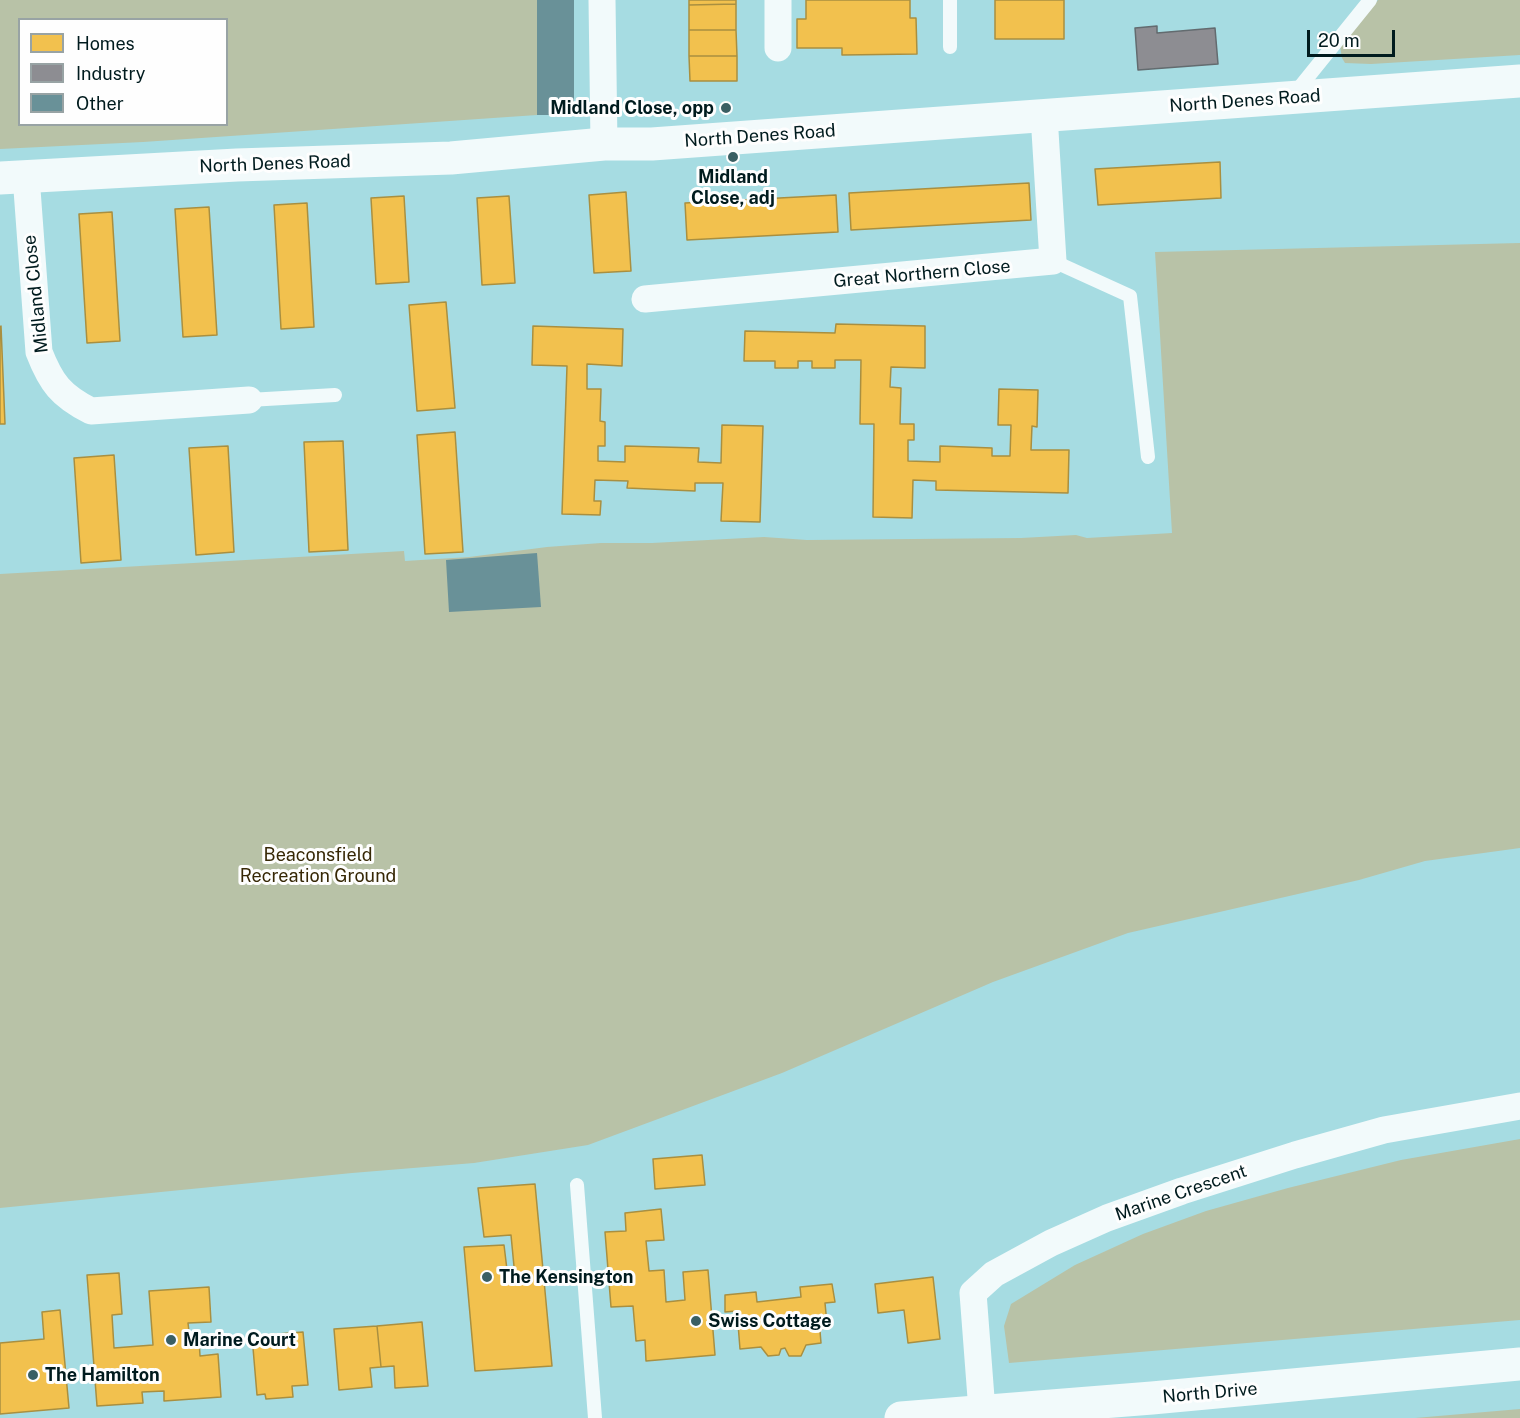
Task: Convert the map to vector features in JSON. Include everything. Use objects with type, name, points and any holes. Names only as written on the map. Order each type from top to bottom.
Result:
[{"type":"street","points":[[602,0],[604,144]]},
{"type":"street","points":[[778,0],[778,48]]},
{"type":"street","name":"North Denes Road","points":[[13,177],[237,165],[451,158],[604,144],[652,144],[1520,81]]},
{"type":"street","points":[[1044,115],[1053,261]]},
{"type":"street","name":"Midland Close","points":[[13,177],[39,352],[48,376],[61,392],[74,403],[91,411],[249,400]]},
{"type":"street","name":"Great Northern Close","points":[[645,299],[1053,261]]},
{"type":"street","name":"Marine Crescent","points":[[982,1411],[973,1293],[994,1274],[1051,1243],[1107,1218],[1182,1191],[1384,1130],[1520,1106]]},
{"type":"street","name":"North Drive","points":[[901,1418],[1152,1398],[1520,1364]]},
{"type":"lane","points":[[950,0],[950,47]]},
{"type":"lane","points":[[1292,97],[1370,0]]},
{"type":"lane","points":[[1053,261],[1130,296],[1148,457]]},
{"type":"lane","points":[[249,400],[335,395]]},
{"type":"lane","points":[[577,1185],[595,1418]]},
{"type":"green space","points":[[0,0],[537,0],[537,115],[143,142],[0,149]]},
{"type":"green space","points":[[1378,0],[1520,0],[1520,55],[1371,64],[1345,63],[1340,46]]},
{"type":"green space","name":"Beaconsfield Recreation Ground","points":[[1520,243],[1520,848],[1425,861],[1359,880],[1128,933],[993,982],[782,1073],[588,1145],[474,1163],[0,1208],[0,574],[404,551],[405,561],[469,557],[601,543],[652,543],[764,537],[807,540],[1021,538],[1076,535],[1087,538],[1172,533],[1155,252]]},
{"type":"green space","points":[[1520,1139],[1520,1320],[1009,1363],[1004,1326],[1011,1304],[1075,1265],[1143,1234],[1206,1211],[1288,1188],[1401,1160]]},
{"type":"green space","points":[[1520,1409],[1520,1418],[1415,1418]]},
{"type":"building: Homes","points":[[689,0],[736,0],[736,4],[689,5]]},
{"type":"building: Homes","points":[[806,0],[910,0],[910,18],[916,18],[917,54],[842,55],[842,48],[797,48],[797,19],[806,19]]},
{"type":"building: Homes","points":[[995,0],[1064,0],[1064,39],[995,39]]},
{"type":"building: Homes","points":[[736,4],[736,30],[689,30],[689,5]]},
{"type":"building: Homes","points":[[689,30],[736,30],[737,56],[689,56]]},
{"type":"building: Homes","points":[[689,56],[737,56],[737,81],[690,81]]},
{"type":"building: Homes","points":[[1220,162],[1221,198],[1098,205],[1095,169]]},
{"type":"building: Homes","points":[[1029,183],[1031,220],[851,230],[849,193]]},
{"type":"building: Homes","points":[[626,192],[631,271],[594,273],[589,195]]},
{"type":"building: Homes","points":[[836,195],[838,232],[687,240],[685,203]]},
{"type":"building: Homes","points":[[404,196],[409,282],[376,284],[371,198]]},
{"type":"building: Homes","points":[[509,196],[515,283],[482,285],[477,198]]},
{"type":"building: Homes","points":[[307,203],[314,327],[281,329],[274,205]]},
{"type":"building: Homes","points":[[209,207],[217,335],[183,337],[175,209]]},
{"type":"building: Homes","points":[[112,212],[120,341],[87,343],[79,214]]},
{"type":"building: Homes","points":[[446,302],[455,408],[417,411],[409,305]]},
{"type":"building: Homes","points":[[836,324],[925,326],[925,368],[891,367],[890,387],[901,388],[900,424],[914,424],[914,440],[908,440],[908,461],[940,462],[940,446],[992,448],[992,456],[1010,456],[1011,425],[998,425],[999,389],[1038,390],[1037,427],[1032,426],[1031,450],[1069,450],[1068,493],[936,490],[936,481],[913,480],[912,518],[873,517],[874,424],[860,424],[861,360],[835,360],[835,368],[812,368],[812,361],[798,361],[798,368],[775,368],[775,361],[744,361],[745,331],[835,333]]},
{"type":"building: Homes","points":[[1,326],[5,424],[0,424]]},
{"type":"building: Homes","points":[[533,326],[623,329],[622,366],[587,364],[587,389],[601,389],[600,421],[605,422],[605,446],[598,446],[598,461],[625,462],[625,446],[699,448],[698,462],[721,463],[722,425],[763,426],[760,522],[721,521],[723,483],[695,483],[695,491],[627,488],[628,481],[595,480],[594,501],[601,501],[600,515],[562,514],[567,366],[532,365]]},
{"type":"building: Homes","points":[[455,432],[463,552],[425,554],[417,435]]},
{"type":"building: Homes","points":[[343,441],[348,550],[309,552],[304,442]]},
{"type":"building: Homes","points":[[228,446],[234,552],[196,555],[189,448]]},
{"type":"building: Homes","points":[[114,455],[121,560],[81,563],[74,458]]},
{"type":"building: Homes","points":[[702,1155],[705,1185],[655,1189],[653,1159]]},
{"type":"building: Homes","name":"The Kensington","points":[[535,1184],[552,1366],[475,1371],[464,1247],[504,1245],[508,1278],[515,1277],[511,1235],[484,1237],[478,1188]]},
{"type":"building: Homes","points":[[661,1209],[664,1240],[646,1241],[649,1271],[664,1270],[666,1302],[685,1300],[683,1272],[708,1270],[715,1355],[646,1361],[645,1340],[636,1341],[633,1306],[611,1307],[605,1232],[626,1231],[625,1213]]},
{"type":"building: Homes","name":"Marine Court","points":[[119,1273],[122,1314],[112,1315],[114,1348],[153,1345],[149,1291],[209,1287],[211,1322],[188,1323],[190,1340],[199,1339],[200,1356],[218,1354],[221,1397],[164,1401],[164,1391],[142,1392],[143,1403],[97,1406],[87,1275]]},
{"type":"building: Homes","points":[[933,1277],[940,1339],[908,1343],[904,1310],[878,1313],[875,1284]]},
{"type":"building: Homes","points":[[832,1284],[835,1302],[825,1303],[827,1324],[820,1331],[821,1343],[806,1345],[801,1356],[789,1356],[785,1348],[781,1349],[779,1355],[768,1356],[761,1347],[740,1349],[737,1311],[725,1312],[725,1295],[756,1292],[757,1302],[801,1297],[800,1287]]},
{"type":"building: Homes","name":"The Hamilton","points":[[60,1310],[69,1408],[0,1414],[0,1343],[44,1339],[42,1312]]},
{"type":"building: Homes","points":[[422,1322],[428,1386],[395,1388],[394,1366],[381,1367],[377,1326]]},
{"type":"building: Homes","points":[[377,1326],[381,1367],[370,1368],[372,1387],[339,1390],[334,1329]]},
{"type":"building: Homes","points":[[303,1332],[308,1385],[292,1386],[293,1397],[266,1399],[265,1394],[257,1395],[252,1336]]},
{"type":"building: Industry","points":[[1157,26],[1157,33],[1215,28],[1218,64],[1138,70],[1135,28]]},
{"type":"building: Other","points":[[537,0],[574,0],[574,115],[537,115]]},
{"type":"building: Other","points":[[537,553],[541,607],[449,612],[446,560]]},
{"type":"place","name":"Midland Close, opp","points":[[726,108]]},
{"type":"place","name":"Midland Close, adj","points":[[733,157]]},
{"type":"place","name":"The Kensington","points":[[487,1277]]},
{"type":"place","name":"Swiss Cottage","points":[[696,1321]]},
{"type":"place","name":"Marine Court","points":[[171,1340]]},
{"type":"place","name":"The Hamilton","points":[[33,1375]]}]
